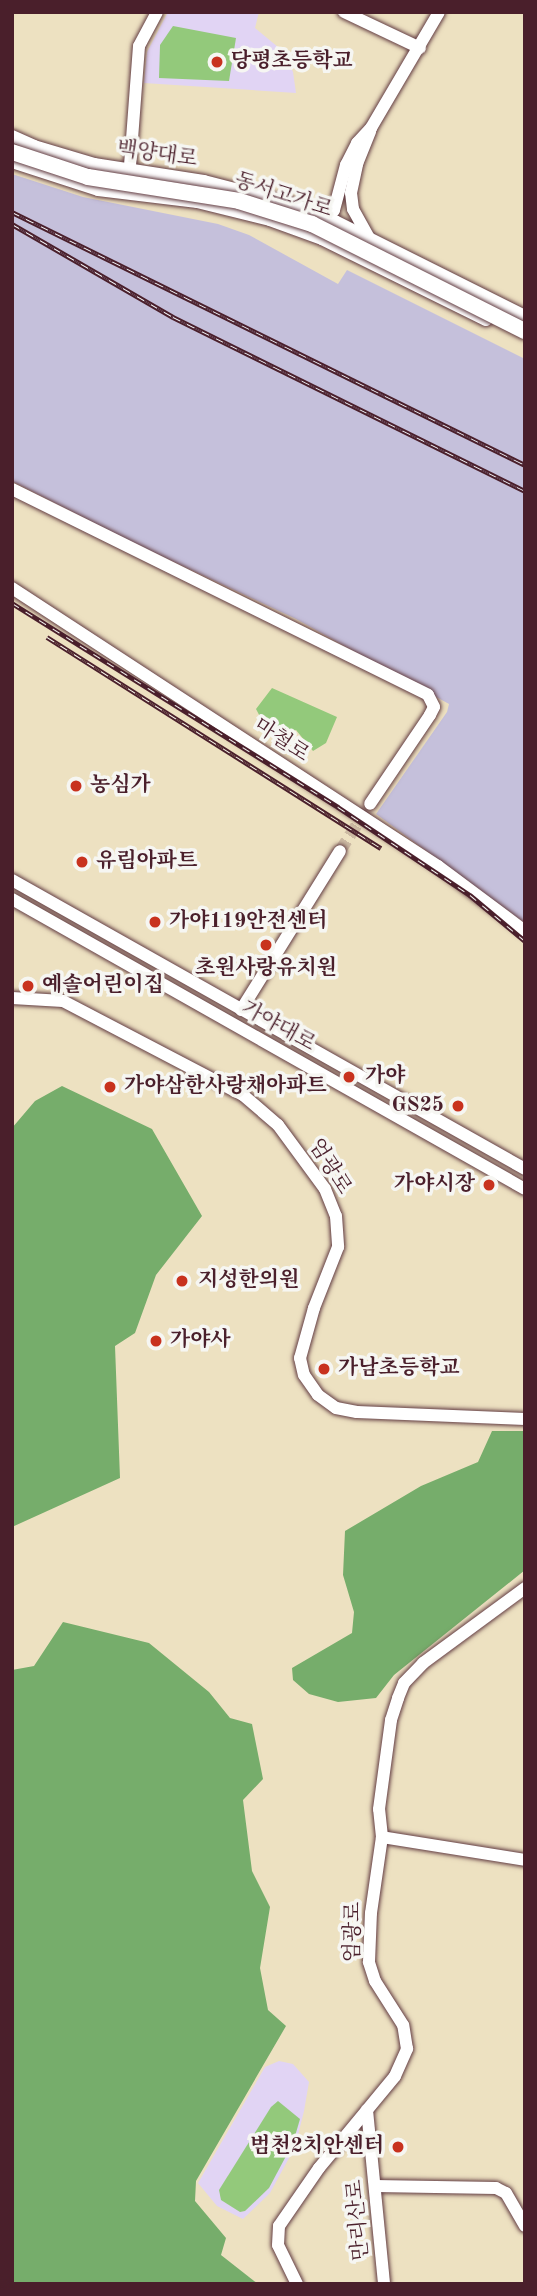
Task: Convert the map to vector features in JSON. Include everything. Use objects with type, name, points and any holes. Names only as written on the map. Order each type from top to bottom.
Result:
[{"type":"highway","name":"동서고가로","points":[[12,141],[66,162],[133,176],[198,183],[281,203],[352,233],[525,318]]},
{"type":"highway","name":"동서고가로","points":[[12,152],[88,177],[192,191],[285,215],[347,241],[525,331]]},
{"type":"main road","points":[[128,194],[139,46],[157,12]]},
{"type":"main road","points":[[344,12],[420,48]]},
{"type":"main road","points":[[369,238],[353,209],[351,193],[356,164],[371,128],[439,12]]},
{"type":"main road","points":[[313,212],[334,209],[346,166],[358,143],[371,128]]},
{"type":"main road","name":"백양대로","points":[[12,136],[67,157],[130,171],[247,190],[313,212],[525,318]]},
{"type":"main road","name":"백양대로","points":[[12,162],[98,190],[224,207],[299,230],[525,339]]},
{"type":"main road","points":[[12,489],[428,695],[427,705],[363,801],[362,806],[366,811]]},
{"type":"main road","name":"마철로","points":[[12,588],[366,811],[525,931]]},
{"type":"main road","points":[[342,842],[346,851],[312,907],[299,918],[302,900],[336,844],[342,842]]},
{"type":"main road","points":[[241,1010],[340,851]]},
{"type":"main road","name":"가야대로","points":[[12,880],[525,1169]]},
{"type":"main road","name":"가야대로","points":[[12,899],[525,1189]]},
{"type":"main road","name":"엄광로","points":[[12,998],[63,1001],[243,1095],[278,1125],[325,1189],[336,1216],[338,1247],[314,1308],[300,1358],[304,1375],[318,1395],[343,1410],[525,1419]]},
{"type":"main road","name":"엄광로","points":[[297,2284],[278,2245],[279,2227],[292,2204],[395,2076],[407,2049],[402,2025],[375,1981],[369,1962],[371,1913],[382,1837],[379,1808],[391,1720],[404,1683],[423,1663],[525,1587]]},
{"type":"main road","points":[[382,1837],[525,1860]]},
{"type":"main road","name":"만리산로","points":[[367,2110],[384,2284]]},
{"type":"main road","points":[[374,2186],[496,2188],[506,2193],[525,2226]]},
{"type":"shaded area","name":"당평초등학교","points":[[168,12],[259,12],[255,28],[284,52],[293,72],[296,93],[144,83],[147,52]]},
{"type":"shaded area","points":[[12,174],[83,197],[218,224],[249,235],[338,284],[347,270],[525,359],[525,923],[376,814],[447,712],[449,704],[296,619],[134,543],[12,481]]},
{"type":"shaded area","points":[[279,2061],[293,2064],[309,2082],[304,2111],[295,2147],[270,2193],[243,2219],[217,2206],[198,2183],[265,2067]]},
{"type":"green space","points":[[173,26],[236,38],[229,81],[159,78],[160,45]]},
{"type":"green space","points":[[272,688],[337,717],[326,743],[313,751],[296,730],[284,735],[266,728],[256,709]]},
{"type":"green space","points":[[62,1086],[152,1129],[202,1216],[156,1275],[135,1333],[115,1346],[120,1478],[12,1527],[12,1128],[35,1101]]},
{"type":"green space","points":[[492,1431],[525,1431],[525,1570],[394,1675],[376,1698],[338,1702],[309,1694],[293,1680],[292,1668],[352,1633],[354,1612],[343,1575],[345,1531],[421,1486],[478,1462]]},
{"type":"green space","points":[[63,1622],[149,1643],[209,1692],[230,1718],[252,1724],[263,1779],[243,1800],[252,1871],[270,1907],[260,1968],[268,2010],[286,2026],[196,2181],[195,2201],[226,2238],[221,2255],[258,2284],[12,2284],[12,1670],[34,1666]]},
{"type":"green space","points":[[278,2101],[300,2119],[293,2143],[269,2188],[245,2211],[240,2212],[221,2200],[219,2190],[271,2107]]},
{"type":"tunnel","points":[[340,851],[370,804]]},
{"type":"railway","points":[[12,212],[525,465]]},
{"type":"railway","points":[[12,224],[173,317],[525,491]]},
{"type":"railway","points":[[12,603],[338,807],[470,895],[525,941]]},
{"type":"railway","points":[[47,637],[381,848]]},
{"type":"place","name":"당평초등학교","points":[[217,62]]},
{"type":"place","name":"농심가","points":[[76,786]]},
{"type":"place","name":"유림아파트","points":[[82,862]]},
{"type":"place","name":"가야119안전센터","points":[[155,922]]},
{"type":"place","name":"초원사랑유치원","points":[[266,945]]},
{"type":"place","name":"예솔어린이집","points":[[28,986]]},
{"type":"place","name":"가야","points":[[349,1077]]},
{"type":"place","name":"가야삼한사랑채아파트","points":[[110,1087]]},
{"type":"place","name":"GS25","points":[[458,1106]]},
{"type":"place","name":"가야시장","points":[[489,1185]]},
{"type":"place","name":"지성한의원","points":[[182,1281]]},
{"type":"place","name":"가야사","points":[[156,1341]]},
{"type":"place","name":"가남초등학교","points":[[324,1369]]},
{"type":"place","name":"범천2치안센터","points":[[398,2147]]}]
